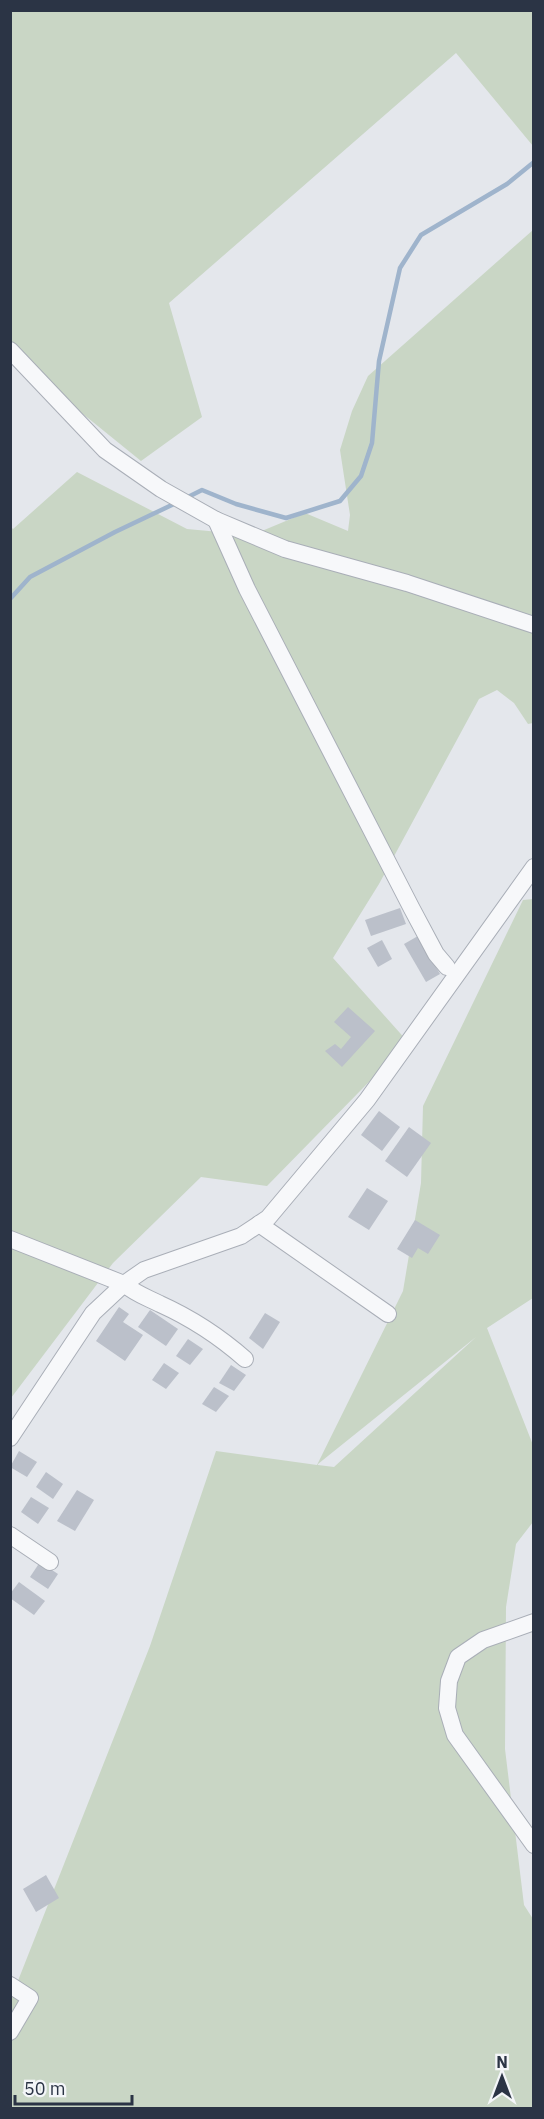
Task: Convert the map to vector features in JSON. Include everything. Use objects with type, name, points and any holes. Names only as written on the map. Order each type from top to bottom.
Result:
[{"type":"street","points":[[10,350],[105,450],[161,489],[216,520],[285,549],[407,583],[534,625]]},
{"type":"street","points":[[216,520],[247,589],[412,909],[436,954],[447,967]]},
{"type":"street","points":[[10,1438],[93,1313],[124,1284],[144,1270],[241,1236],[259,1224],[301,1180],[367,1100],[534,867]]},
{"type":"street","points":[[259,1224],[388,1314]]},
{"type":"street","points":[[10,1239],[124,1284],[137,1295],[160,1304],[222,1338],[245,1359]]},
{"type":"street","points":[[10,1534],[50,1562]]},
{"type":"street","points":[[534,1622],[483,1640],[458,1657],[449,1681],[447,1708],[455,1735],[534,1845]]},
{"type":"street","points":[[10,1985],[30,1998],[10,2032]]},
{"type":"green space","points":[[10,11],[533,11],[533,146],[456,53],[169,303],[202,417],[141,461],[25,367],[11,346]]},
{"type":"green space","points":[[533,230],[533,723],[528,724],[514,703],[497,690],[479,699],[379,884],[333,958],[408,1042],[267,1186],[201,1177],[113,1263],[11,1398],[11,527],[13,529],[77,472],[187,529],[252,535],[305,513],[348,531],[350,515],[340,450],[352,411],[368,376]]},
{"type":"green space","points":[[533,899],[533,1298],[487,1328],[533,1445],[533,1522],[516,1544],[506,1607],[505,1749],[524,1905],[533,1919],[533,2108],[11,2108],[10,2001],[150,1646],[216,1451],[317,1465],[403,1291],[421,1183],[423,1106],[523,900]],"holes":[[[476,1337],[334,1467],[318,1464]]]},
{"type":"building","points":[[400,908],[406,924],[371,936],[365,920]]},
{"type":"building","points":[[418,936],[440,974],[426,982],[404,944]]},
{"type":"building","points":[[382,940],[392,959],[378,967],[367,948]]},
{"type":"building","points":[[348,1007],[375,1031],[342,1067],[325,1051],[335,1044],[341,1049],[351,1037],[334,1022]]},
{"type":"building","points":[[379,1111],[400,1127],[382,1151],[361,1135]]},
{"type":"building","points":[[409,1127],[431,1143],[407,1177],[385,1161]]},
{"type":"building","points":[[367,1188],[388,1201],[369,1230],[348,1217]]},
{"type":"building","points":[[415,1220],[440,1235],[428,1254],[418,1248],[412,1258],[397,1249]]},
{"type":"building","points":[[119,1307],[129,1314],[123,1322],[143,1335],[125,1361],[96,1341]]},
{"type":"building","points":[[150,1310],[178,1329],[166,1346],[138,1327]]},
{"type":"building","points":[[265,1313],[280,1322],[263,1349],[249,1338]]},
{"type":"building","points":[[188,1339],[203,1349],[190,1365],[176,1356]]},
{"type":"building","points":[[164,1363],[179,1373],[166,1389],[152,1380]]},
{"type":"building","points":[[231,1365],[246,1375],[234,1391],[219,1383]]},
{"type":"building","points":[[214,1387],[229,1396],[216,1412],[202,1404]]},
{"type":"building","points":[[19,1451],[37,1462],[27,1477],[10,1467]]},
{"type":"building","points":[[46,1472],[63,1484],[53,1499],[36,1487]]},
{"type":"building","points":[[77,1490],[94,1500],[75,1531],[57,1521]]},
{"type":"building","points":[[31,1497],[49,1508],[38,1524],[21,1512]]},
{"type":"building","points":[[40,1562],[58,1574],[48,1589],[30,1577]]},
{"type":"building","points":[[19,1582],[45,1601],[34,1615],[10,1598],[10,1594]]},
{"type":"building","points":[[46,1875],[59,1898],[36,1912],[23,1889]]},
{"type":"waterway","points":[[186,498],[202,490],[236,504],[286,518],[340,501],[361,476],[372,443],[379,361],[400,268],[421,235],[507,184],[534,162]]},
{"type":"waterway","points":[[10,599],[30,577],[176,503]]}]
